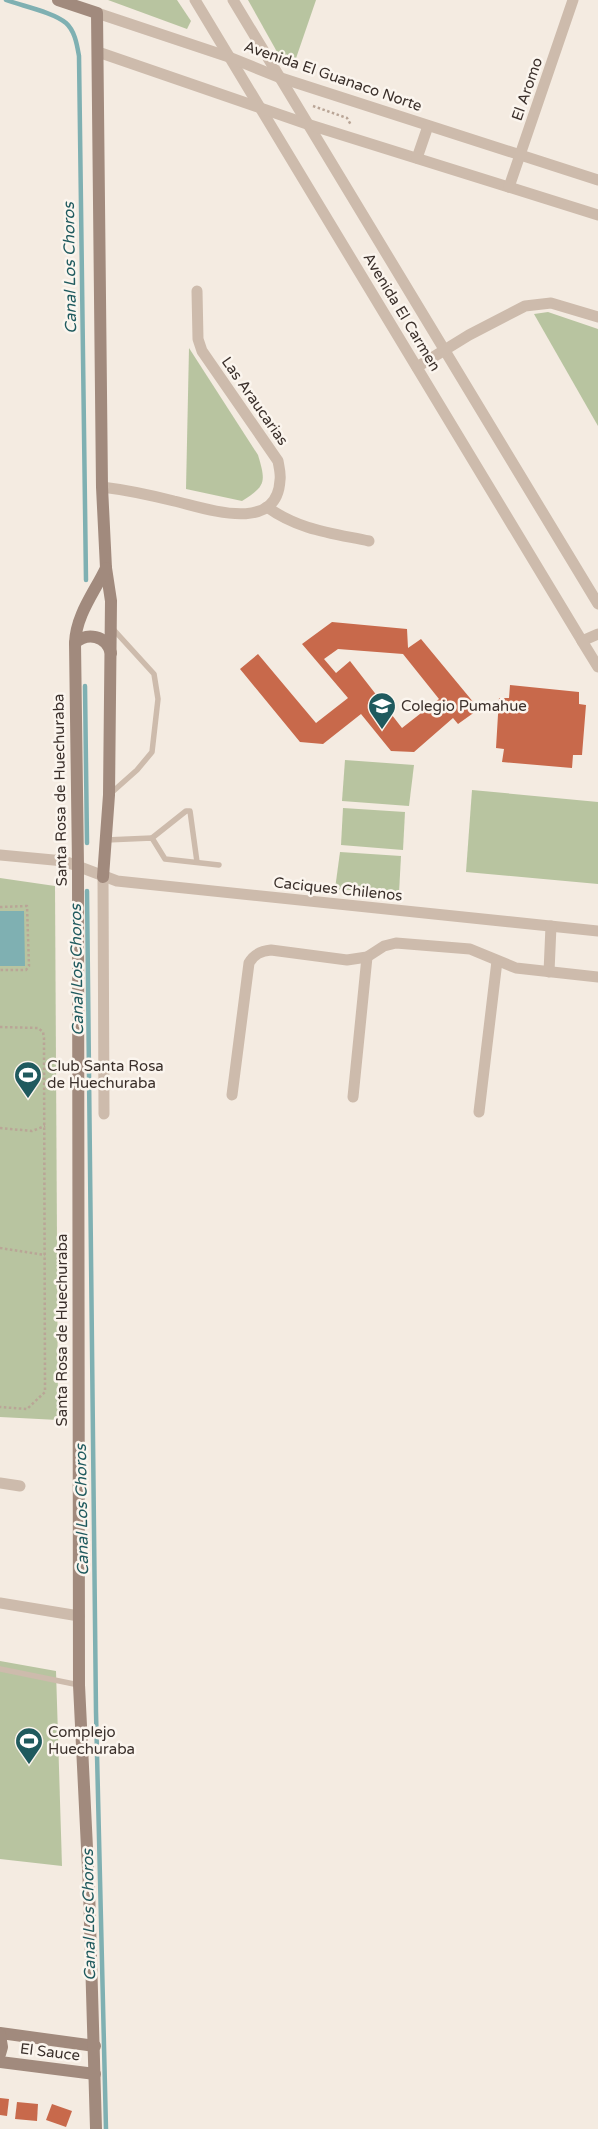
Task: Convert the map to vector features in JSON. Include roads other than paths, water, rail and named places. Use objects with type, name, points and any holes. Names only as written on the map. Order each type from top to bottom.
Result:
[{"type":"street","name":"Avenida El Guanaco Norte","points":[[58,0],[229,57],[278,78],[598,180]]},
{"type":"street","name":"Avenida El Carmen","points":[[195,0],[598,667]]},
{"type":"street","name":"Avenida El Carmen","points":[[233,0],[278,78],[598,604]]},
{"type":"street","name":"El Aromo","points":[[509,187],[573,0]]},
{"type":"street","points":[[97,14],[102,487],[106,568],[110,585],[111,627],[109,795],[104,877],[104,1114]]},
{"type":"street","points":[[98,52],[307,124],[598,215]]},
{"type":"street","points":[[417,158],[428,126]]},
{"type":"street","name":"Las Araucarias","points":[[198,291],[198,339],[202,351],[278,461],[280,480],[276,496],[267,506]]},
{"type":"street","points":[[417,367],[444,350],[525,306],[551,303],[598,317]]},
{"type":"street","points":[[102,487],[134,491],[233,515],[255,513],[267,506],[284,519],[308,528],[369,541]]},
{"type":"street","name":"Santa Rosa de Huechuraba","points":[[96,2129],[95,2046],[79,1685],[78,865],[75,630],[106,568]]},
{"type":"street","points":[[582,641],[598,634]]},
{"type":"street","points":[[75,643],[85,636],[95,636],[103,641],[110,653]]},
{"type":"street","name":"Caciques Chilenos","points":[[0,855],[64,861],[117,881],[598,931]]},
{"type":"street","points":[[549,972],[552,926]]},
{"type":"street","points":[[232,1095],[249,963],[258,952],[271,950],[347,960],[367,957],[384,946],[396,943],[470,949],[516,968],[598,977]]},
{"type":"street","points":[[353,1097],[367,957]]},
{"type":"street","points":[[480,1112],[497,961]]},
{"type":"street","points":[[0,1483],[20,1486]]},
{"type":"street","points":[[0,1603],[79,1616]]},
{"type":"street","points":[[0,2034],[2,2047],[0,2054]]},
{"type":"street","name":"El Sauce","points":[[0,2034],[95,2046]]},
{"type":"street","name":"El Sauce","points":[[0,2062],[95,2074]]},
{"type":"lane","points":[[109,795],[137,770],[152,752],[158,699],[154,674],[111,627]]},
{"type":"lane","points":[[106,840],[152,838],[186,811],[190,810],[197,862]]},
{"type":"lane","points":[[152,838],[165,859],[219,865]]},
{"type":"lane","points":[[0,1669],[79,1685]]},
{"type":"water","points":[[0,911],[24,911],[25,966],[0,966]]},
{"type":"waterway","name":"Canal Los Choros","points":[[6,0],[46,12],[66,23],[74,34],[79,56],[86,580]]},
{"type":"waterway","name":"Canal Los Choros","points":[[85,686],[87,843]]},
{"type":"waterway","name":"Canal Los Choros","points":[[87,891],[96,1712],[106,2129]]},
{"type":"place","name":"Colegio Pumahue","points":[[382,730]]},
{"type":"place","name":"Club Santa Rosa de Huechuraba","points":[[28,1099]]},
{"type":"place","name":"Complejo Huechuraba","points":[[29,1765]]}]
